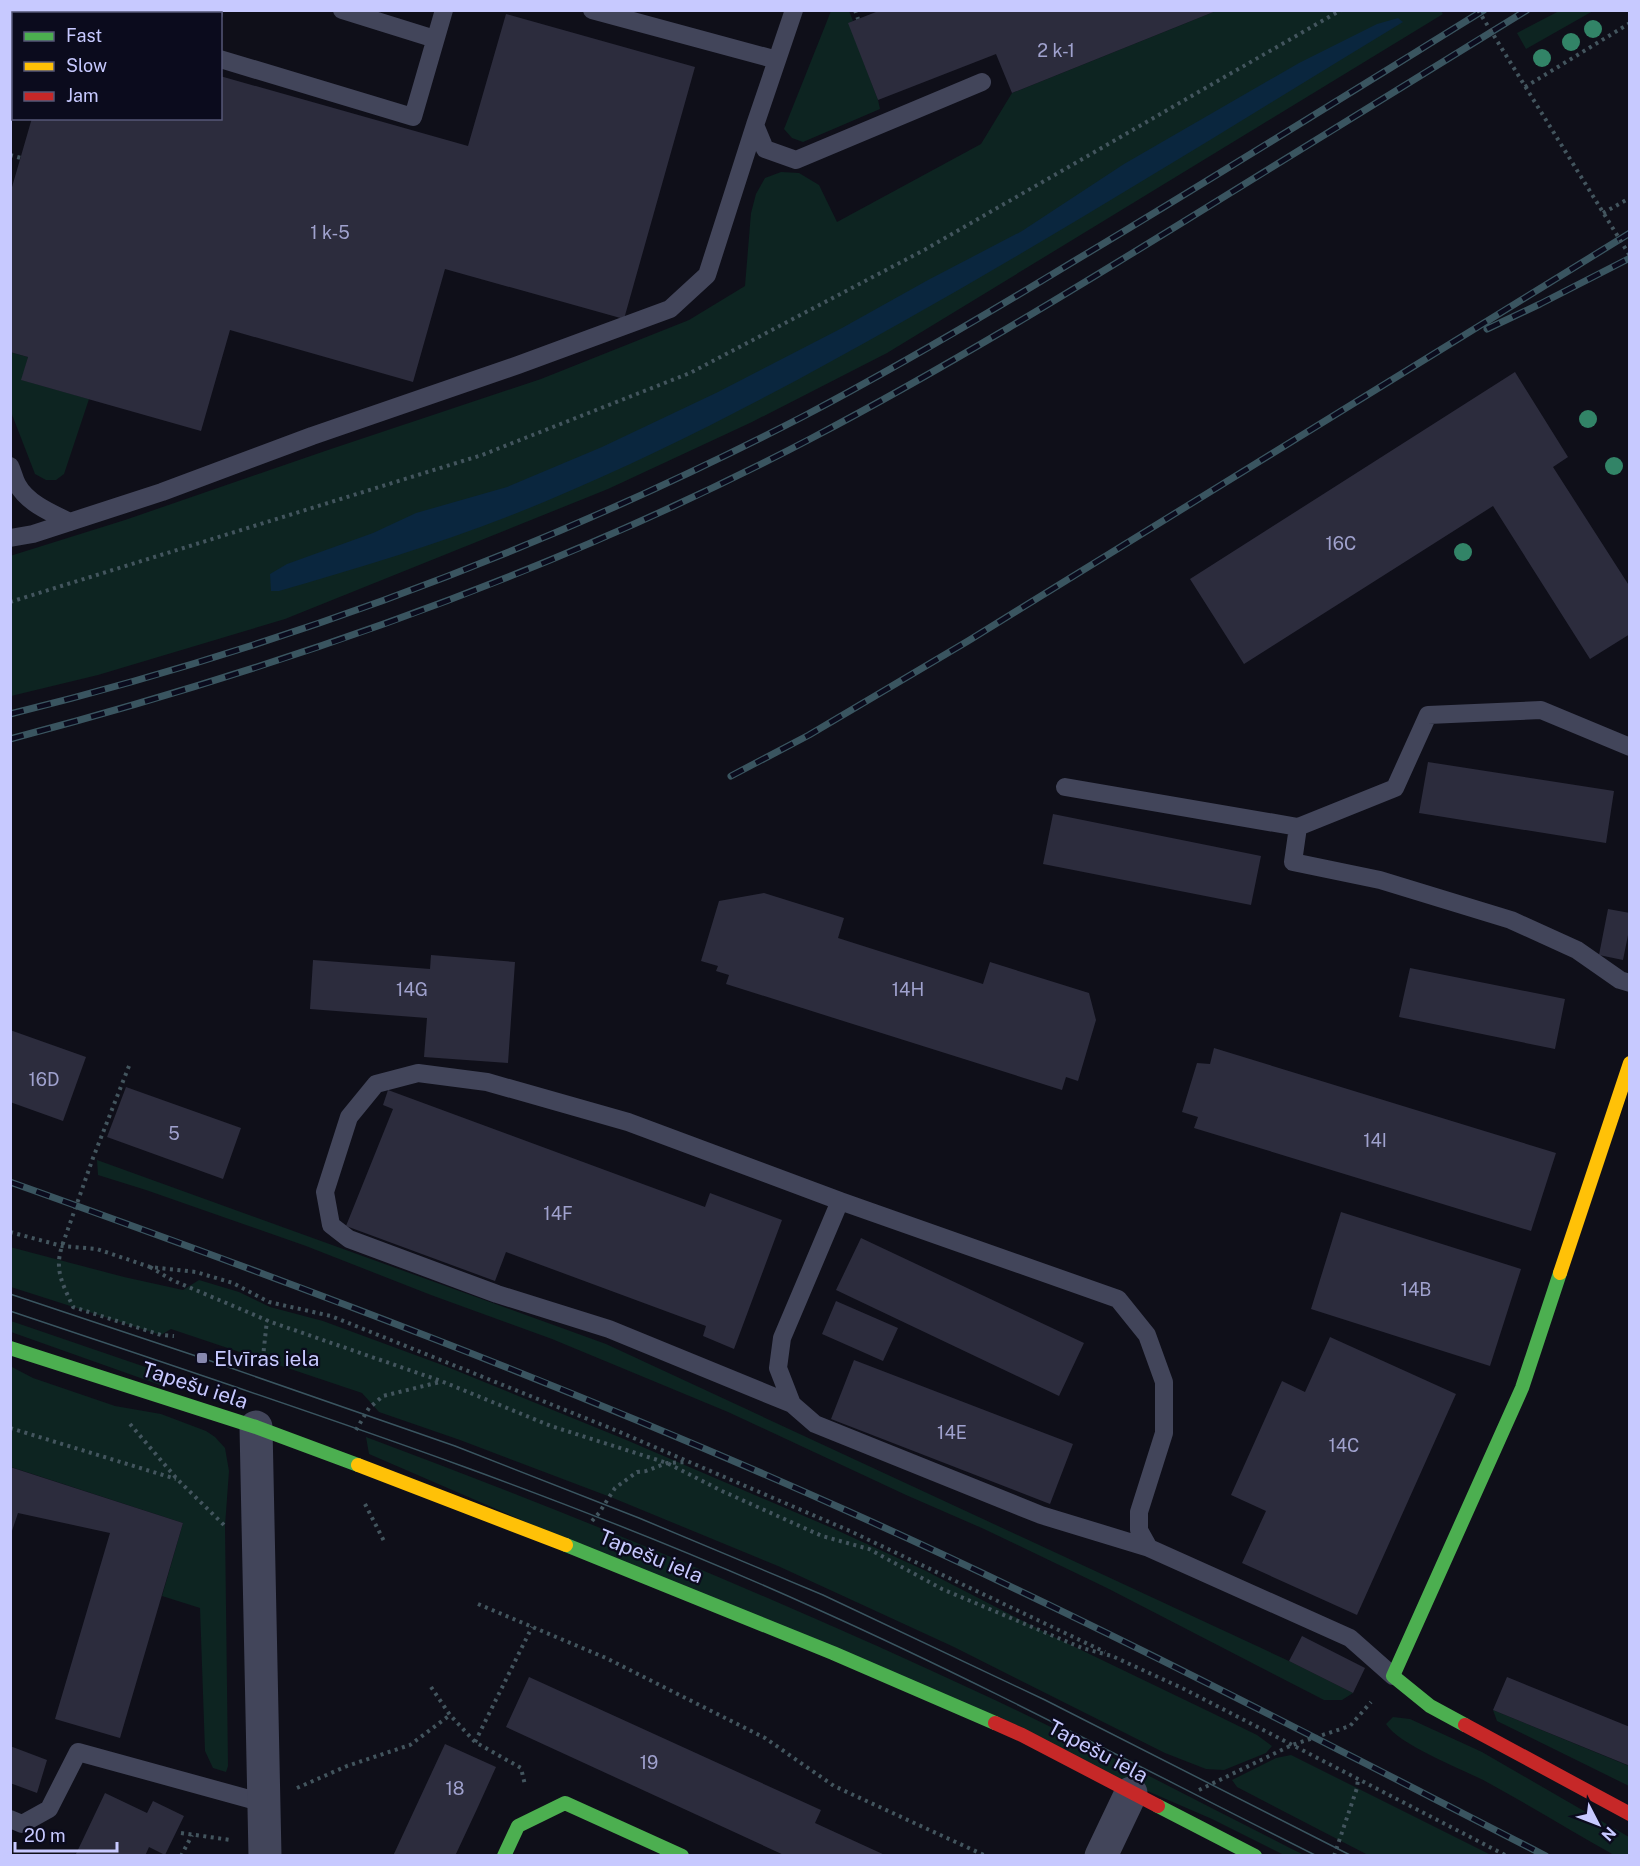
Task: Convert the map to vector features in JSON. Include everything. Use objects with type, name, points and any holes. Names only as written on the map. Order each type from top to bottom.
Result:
[{"type":"street","points":[[1629,1063],[1522,1388],[1393,1676],[1430,1706],[1629,1814]]},
{"type":"street","name":"Tapešu iela","points":[[10,1348],[255,1427],[569,1546],[833,1653],[1011,1730],[1254,1856]]},
{"type":"street","points":[[255,1427],[265,1856]]},
{"type":"street","points":[[1101,1856],[1131,1793]]},
{"type":"street","points":[[504,1856],[518,1826],[565,1803],[682,1856]]},
{"type":"lane","points":[[342,10],[435,39]]},
{"type":"lane","points":[[222,60],[413,117],[444,10]]},
{"type":"lane","points":[[592,10],[777,60]]},
{"type":"lane","points":[[10,538],[33,534],[162,492],[312,436],[507,369],[670,309],[707,275],[794,10]]},
{"type":"lane","points":[[755,125],[765,149],[796,160],[982,82]]},
{"type":"lane","points":[[10,466],[17,484],[26,495],[47,512],[70,522]]},
{"type":"lane","points":[[1065,787],[1298,828],[1395,788],[1428,715],[1541,710],[1629,747]]},
{"type":"lane","points":[[1298,828],[1293,862],[1380,880],[1511,920],[1577,950],[1620,980],[1629,983]]},
{"type":"lane","points":[[1149,1548],[1139,1530],[1139,1512],[1164,1433],[1164,1382],[1147,1335],[1118,1299],[840,1201],[628,1122],[487,1082],[418,1073],[376,1084],[349,1117],[325,1192],[331,1225],[349,1239],[497,1294],[609,1329],[792,1404],[815,1424],[1041,1515],[1149,1548],[1350,1638],[1393,1676]]},
{"type":"lane","points":[[792,1404],[778,1368],[782,1338],[840,1201]]},
{"type":"lane","points":[[10,1819],[22,1824],[49,1809],[78,1752],[264,1803]]},
{"type":"path","points":[[855,10],[858,19]]},
{"type":"path","points":[[10,602],[482,455],[690,373],[926,249],[1341,10]]},
{"type":"path","points":[[1478,10],[1629,256]]},
{"type":"path","points":[[1525,87],[1629,23]]},
{"type":"path","points":[[10,155],[21,158]]},
{"type":"path","points":[[1603,213],[1629,198]]},
{"type":"path","points":[[129,1065],[62,1246],[58,1259],[59,1277],[73,1307],[161,1335],[174,1336]]},
{"type":"path","points":[[10,1232],[62,1246],[97,1249],[150,1267],[172,1280],[267,1320],[441,1382],[551,1426],[667,1463],[722,1491],[822,1536],[869,1549],[942,1589],[1082,1648],[1112,1656]]},
{"type":"path","points":[[150,1267],[196,1272],[233,1283],[269,1302],[331,1316],[615,1430],[850,1530],[1184,1689],[1507,1856]]},
{"type":"path","points":[[262,1366],[267,1320]]},
{"type":"path","points":[[106,1379],[115,1406],[177,1479],[231,1532]]},
{"type":"path","points":[[342,1460],[369,1408],[383,1396],[441,1382]]},
{"type":"path","points":[[10,1428],[177,1479]]},
{"type":"path","points":[[569,1546],[599,1513],[615,1488],[637,1472],[667,1463],[690,1462]]},
{"type":"path","points":[[478,1604],[606,1658],[765,1738],[834,1786],[987,1856]]},
{"type":"path","points":[[475,1742],[532,1627]]},
{"type":"path","points":[[1170,1812],[1194,1793],[1292,1745],[1350,1726],[1393,1676]]},
{"type":"path","points":[[431,1687],[450,1715],[475,1742],[521,1768],[534,1819]]},
{"type":"path","points":[[264,1803],[346,1766],[411,1745],[450,1715]]},
{"type":"path","points":[[1334,1856],[1358,1779]]},
{"type":"path","points":[[181,1833],[233,1840]]},
{"type":"path","points":[[181,1856],[192,1835]]},
{"type":"green space","points":[[1440,10],[1443,14],[887,353],[752,422],[608,489],[285,619],[98,675],[11,696],[10,556],[125,520],[541,379],[689,320],[745,286],[751,213],[756,194],[765,178],[781,172],[799,173],[819,185],[837,222],[981,144],[1012,93],[1216,11]]},
{"type":"green space","points":[[1561,10],[1593,11],[1526,49],[1517,33]]},
{"type":"green space","points":[[831,11],[849,11],[853,21],[849,23],[880,109],[803,142],[792,138],[784,129]]},
{"type":"green space","points":[[10,352],[28,357],[22,380],[89,399],[64,474],[56,480],[46,480],[35,474],[11,412]]},
{"type":"green space","points":[[97,1160],[606,1344],[1289,1661],[1353,1693],[1342,1700],[1324,1700],[1107,1588],[728,1412],[552,1339],[306,1246],[98,1175]]},
{"type":"green space","points":[[10,1247],[183,1290],[199,1280],[239,1292],[270,1307],[323,1321],[445,1366],[624,1439],[924,1570],[1050,1635],[1257,1735],[1272,1746],[1266,1753],[1224,1770],[1206,1769],[1165,1753],[954,1647],[778,1566],[613,1498],[379,1412],[362,1393],[171,1329],[161,1335],[11,1287]]},
{"type":"green space","points":[[11,1321],[157,1371],[163,1386],[11,1332]]},
{"type":"green space","points":[[10,1366],[33,1378],[115,1406],[161,1414],[206,1431],[225,1448],[229,1471],[225,1526],[228,1766],[226,1772],[213,1768],[205,1751],[200,1608],[162,1596],[183,1523],[11,1467]]},
{"type":"green space","points":[[366,1437],[683,1562],[918,1664],[1111,1757],[1304,1855],[1284,1855],[1212,1819],[369,1454]]},
{"type":"green space","points":[[1493,1710],[1629,1766],[1629,1786],[1497,1721]]},
{"type":"green space","points":[[1393,1717],[1410,1719],[1482,1752],[1629,1837],[1629,1855],[1614,1855],[1485,1781],[1417,1748],[1393,1732],[1386,1724]]},
{"type":"green space","points":[[1291,1755],[1491,1855],[1368,1855],[1237,1787],[1232,1780],[1276,1758]]},
{"type":"water","points":[[1398,18],[1403,22],[1091,212],[902,322],[725,418],[635,462],[512,515],[380,561],[279,591],[271,591],[270,574],[287,564],[373,533],[416,513],[507,487],[602,447],[718,392],[1022,231],[1124,164],[1299,63],[1377,24]]},
{"type":"building","points":[[63,10],[116,10],[122,12],[62,12]]},
{"type":"building","points":[[881,10],[1216,11],[1012,93],[996,54],[878,100],[848,23]]},
{"type":"building","points":[[506,14],[695,67],[624,319],[445,269],[413,382],[230,330],[201,431],[21,380],[28,357],[10,352],[10,194],[31,120],[222,120],[222,77],[468,146]]},
{"type":"building","points":[[1515,372],[1568,457],[1553,467],[1630,587],[1630,634],[1590,659],[1493,506],[1244,664],[1190,579]]},
{"type":"building","points":[[1428,762],[1614,791],[1606,843],[1419,813]]},
{"type":"building","points":[[1053,814],[1261,856],[1251,905],[1043,864]]},
{"type":"building","points":[[764,893],[844,918],[838,938],[983,984],[990,962],[1089,993],[1096,1020],[1078,1081],[1066,1077],[1062,1090],[726,984],[729,975],[716,971],[718,966],[701,961],[719,901]]},
{"type":"building","points":[[1608,909],[1630,913],[1623,960],[1599,955]]},
{"type":"building","points":[[431,955],[515,962],[508,1063],[424,1057],[427,1018],[310,1009],[313,960],[430,969]]},
{"type":"building","points":[[1410,968],[1565,999],[1555,1049],[1399,1017]]},
{"type":"building","points":[[10,1030],[86,1057],[63,1121],[10,1102]]},
{"type":"building","points":[[1214,1048],[1556,1153],[1531,1231],[1194,1128],[1198,1117],[1182,1112],[1197,1063],[1210,1064]]},
{"type":"building","points":[[126,1087],[241,1128],[223,1179],[107,1137]]},
{"type":"building","points":[[388,1090],[705,1207],[710,1193],[782,1220],[734,1349],[703,1336],[706,1326],[506,1252],[495,1281],[346,1226],[393,1109],[383,1105]]},
{"type":"building","points":[[1341,1212],[1521,1269],[1490,1366],[1311,1309]]},
{"type":"building","points":[[861,1238],[1084,1343],[1059,1396],[836,1290]]},
{"type":"building","points":[[836,1301],[898,1328],[883,1361],[822,1334]]},
{"type":"building","points":[[1330,1337],[1456,1394],[1357,1615],[1242,1563],[1266,1511],[1231,1495],[1282,1381],[1305,1392]]},
{"type":"building","points":[[854,1360],[1073,1444],[1050,1504],[831,1419]]},
{"type":"building","points":[[10,1467],[183,1523],[120,1738],[55,1719],[110,1533],[18,1513],[10,1537]]},
{"type":"building","points":[[1302,1636],[1365,1668],[1353,1693],[1289,1661]]},
{"type":"building","points":[[529,1677],[821,1810],[815,1823],[887,1856],[786,1856],[506,1727]]},
{"type":"building","points":[[1507,1677],[1630,1727],[1630,1766],[1493,1710]]},
{"type":"building","points":[[445,1744],[496,1767],[477,1809],[455,1856],[393,1856]]},
{"type":"building","points":[[10,1746],[47,1760],[37,1793],[10,1783]]},
{"type":"building","points":[[105,1793],[147,1813],[153,1801],[184,1816],[165,1855],[149,1847],[145,1856],[75,1856]]},
{"type":"tram line","points":[[10,1294],[455,1446],[639,1518],[823,1595],[1045,1700],[1352,1856]]},
{"type":"tram line","points":[[10,1311],[419,1450],[520,1487],[720,1567],[945,1669],[1317,1856]]},
{"type":"railway","points":[[10,714],[113,687],[316,624],[515,549],[612,508],[709,463],[804,416],[975,320],[1484,10]]},
{"type":"railway","points":[[10,739],[217,680],[420,611],[619,531],[716,486],[862,411],[1008,328],[1527,10]]},
{"type":"railway","points":[[731,776],[809,735],[968,641],[1630,233]]},
{"type":"railway","points":[[1487,329],[1630,258]]},
{"type":"railway","points":[[10,1182],[430,1337],[741,1464],[932,1549],[1109,1634],[1546,1856]]},
{"type":"traffic: fast","points":[[1465,1725],[1430,1706],[1393,1676],[1522,1388],[1560,1273]]},
{"type":"traffic: fast","points":[[10,1348],[256,1427],[358,1465]]},
{"type":"traffic: fast","points":[[566,1545],[833,1653],[995,1723]]},
{"type":"traffic: fast","points":[[504,1856],[518,1826],[565,1803],[682,1856]]},
{"type":"traffic: fast","points":[[1158,1806],[1255,1856]]},
{"type":"traffic: slow","points":[[1560,1273],[1630,1063]]},
{"type":"traffic: slow","points":[[358,1465],[566,1545]]},
{"type":"traffic: jam","points":[[995,1723],[1158,1806]]},
{"type":"traffic: jam","points":[[1465,1725],[1630,1814]]},
{"type":"place","name":"Elvīras iela","points":[[202,1358]]}]
